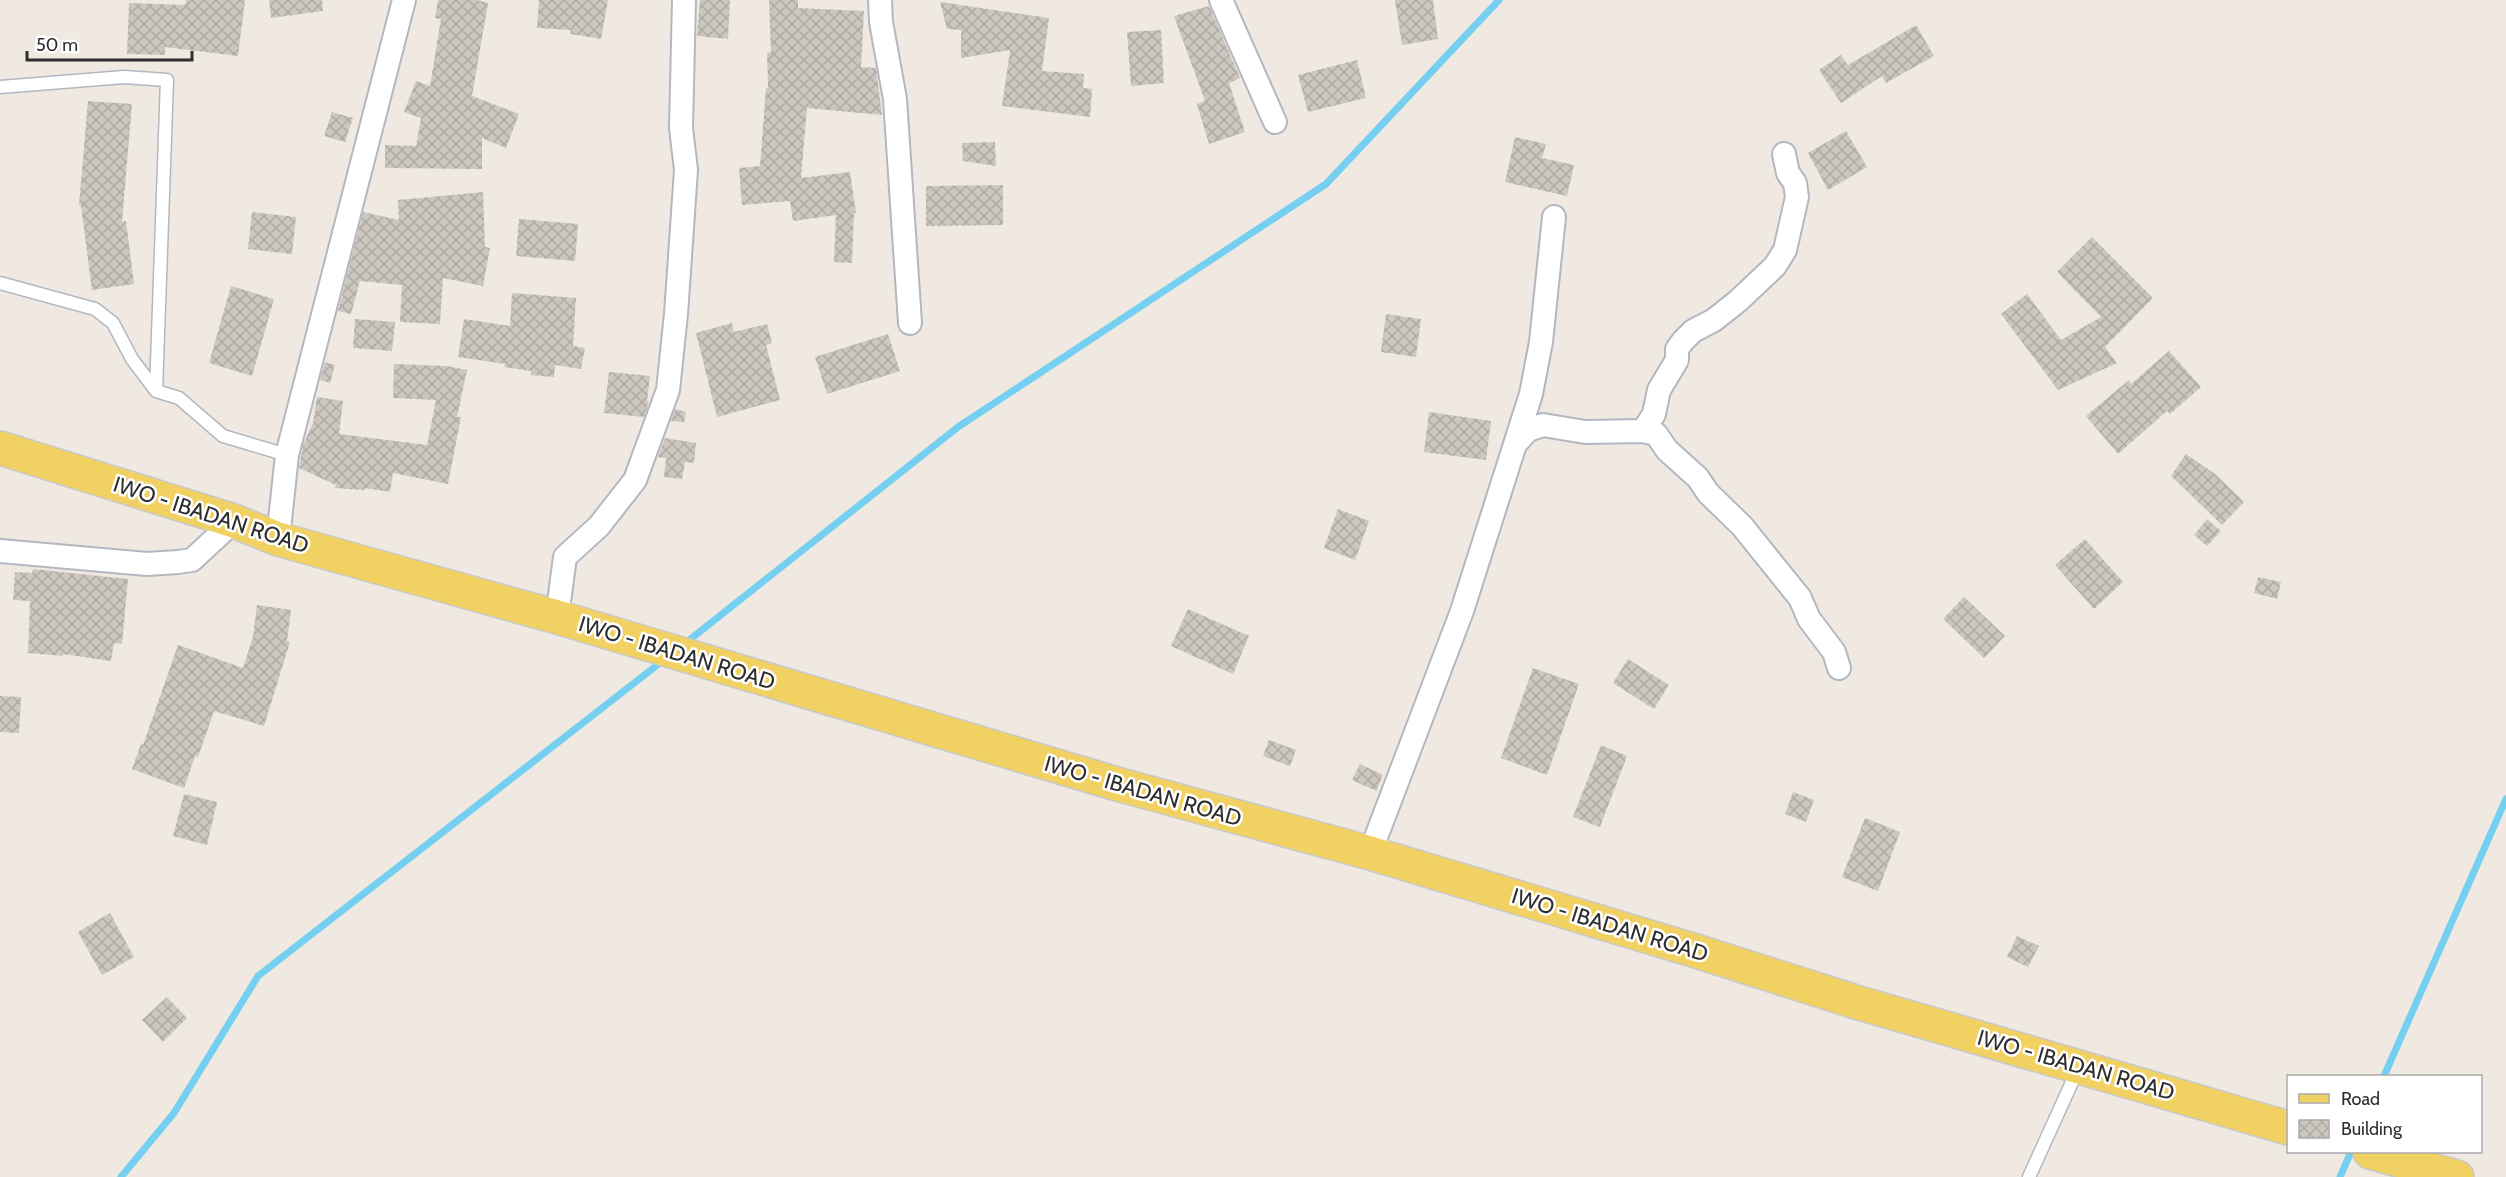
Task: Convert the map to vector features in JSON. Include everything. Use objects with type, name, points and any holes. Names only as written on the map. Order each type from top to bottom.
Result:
[{"type":"main road","name":"IWO - IBADAN ROAD","points":[[0,448],[234,521],[278,539],[557,617],[1117,784],[1370,854],[1696,951],[1856,1002],[2287,1127]]},
{"type":"main road","points":[[2373,1153],[2457,1177]]},
{"type":"street","points":[[278,539],[286,455],[404,0]]},
{"type":"street","points":[[557,617],[565,557],[599,526],[635,480],[668,390],[686,170],[681,128],[684,0]]},
{"type":"street","points":[[880,0],[881,22],[896,99],[910,324]]},
{"type":"street","points":[[1221,0],[1275,122]]},
{"type":"street","points":[[1643,430],[1654,414],[1659,390],[1677,360],[1677,349],[1683,341],[1693,331],[1714,320],[1738,301],[1775,266],[1785,250],[1797,197],[1795,183],[1788,172],[1784,154]]},
{"type":"street","points":[[1370,854],[1455,631],[1518,441],[1531,394],[1541,342],[1554,217]]},
{"type":"street","points":[[1518,441],[1528,430],[1544,425],[1585,432],[1643,430],[1656,434],[1667,450],[1698,478],[1708,493],[1742,526],[1800,598],[1809,619],[1834,652],[1839,668]]},
{"type":"street","points":[[0,551],[147,564],[178,562],[192,560],[234,521]]},
{"type":"lane","points":[[0,87],[124,77],[168,80],[156,391]]},
{"type":"lane","points":[[0,283],[95,309],[113,323],[132,359],[156,391],[179,398],[223,436],[286,455]]},
{"type":"lane","points":[[2029,1177],[2079,1066]]},
{"type":"building","points":[[186,0],[245,0],[238,56],[165,47],[165,55],[127,54],[129,3],[185,5]]},
{"type":"building","points":[[269,0],[322,0],[323,11],[271,18]]},
{"type":"building","points":[[438,0],[477,0],[488,3],[472,96],[519,114],[506,148],[482,138],[482,169],[385,168],[385,145],[416,146],[421,118],[404,112],[416,81],[430,86],[441,19],[435,18]]},
{"type":"building","points":[[539,0],[608,0],[601,39],[570,34],[571,30],[537,28]]},
{"type":"building","points":[[700,0],[730,0],[728,39],[697,36]]},
{"type":"building","points":[[769,0],[798,0],[798,8],[864,11],[861,67],[876,68],[882,115],[807,108],[801,178],[850,172],[856,213],[854,213],[852,263],[834,262],[836,215],[793,221],[790,201],[742,205],[739,168],[760,166],[766,88],[768,88],[767,53],[771,52]]},
{"type":"building","points":[[1395,0],[1433,0],[1438,39],[1402,45]]},
{"type":"building","points":[[940,2],[1049,18],[1042,71],[1084,74],[1083,88],[1092,89],[1090,117],[1002,106],[1010,50],[961,58],[961,30],[947,29]]},
{"type":"building","points":[[1209,6],[1240,78],[1229,83],[1245,132],[1209,144],[1197,104],[1205,101],[1174,16]]},
{"type":"building","points":[[1916,25],[1934,56],[1886,83],[1882,76],[1841,103],[1819,70],[1841,55],[1848,65]]},
{"type":"building","points":[[1161,30],[1164,83],[1131,86],[1127,32]]},
{"type":"building","points":[[1357,60],[1366,98],[1308,112],[1298,75]]},
{"type":"building","points":[[88,101],[132,104],[122,222],[126,221],[134,284],[92,290],[81,206],[79,205]]},
{"type":"building","points":[[332,112],[353,118],[345,142],[324,136]]},
{"type":"building","points":[[1846,131],[1867,167],[1828,190],[1808,153]]},
{"type":"building","points":[[1515,137],[1546,144],[1542,158],[1574,165],[1567,196],[1505,182]]},
{"type":"building","points":[[995,142],[996,166],[963,161],[962,143]]},
{"type":"building","points":[[1003,185],[1003,225],[926,226],[926,186]]},
{"type":"building","points":[[483,192],[485,247],[490,248],[483,286],[443,278],[440,324],[400,322],[402,285],[360,281],[351,314],[338,311],[363,212],[399,220],[398,200]]},
{"type":"building","points":[[252,212],[296,217],[292,254],[248,249]]},
{"type":"building","points":[[519,219],[578,224],[575,261],[516,256]]},
{"type":"building","points":[[2092,237],[2153,298],[2105,347],[2117,363],[2058,390],[2001,314],[2027,294],[2061,340],[2101,317],[2057,272]]},
{"type":"building","points":[[231,286],[274,299],[252,376],[209,363]]},
{"type":"building","points":[[512,293],[576,298],[573,346],[585,348],[581,369],[555,365],[554,377],[531,375],[531,371],[504,367],[505,364],[458,357],[464,319],[510,326]]},
{"type":"building","points":[[1386,314],[1421,319],[1416,357],[1381,352]]},
{"type":"building","points":[[355,319],[395,322],[392,351],[353,348]]},
{"type":"building","points":[[732,323],[734,332],[767,324],[772,343],[766,345],[780,400],[717,417],[696,333]]},
{"type":"building","points":[[888,334],[900,371],[827,394],[815,357]]},
{"type":"building","points":[[2169,351],[2201,387],[2170,414],[2167,411],[2118,454],[2086,416],[2129,380],[2131,384]]},
{"type":"building","points":[[325,362],[335,365],[330,383],[320,380]]},
{"type":"building","points":[[394,364],[447,366],[467,370],[457,417],[461,417],[448,484],[393,473],[390,492],[365,488],[365,490],[335,488],[336,485],[299,468],[303,445],[313,423],[317,397],[343,401],[339,434],[427,445],[436,400],[393,398]]},
{"type":"building","points":[[609,372],[650,376],[647,401],[649,402],[644,417],[604,413]]},
{"type":"building","points":[[675,409],[686,412],[684,422],[671,421]]},
{"type":"building","points":[[1429,412],[1491,421],[1486,460],[1424,452]]},
{"type":"building","points":[[665,438],[696,443],[694,463],[685,462],[682,479],[664,477],[666,458],[658,457]]},
{"type":"building","points":[[2186,454],[2215,474],[2244,502],[2222,525],[2171,476]]},
{"type":"building","points":[[1338,509],[1369,521],[1355,560],[1324,548]]},
{"type":"building","points":[[2207,519],[2221,531],[2207,546],[2194,535]]},
{"type":"building","points":[[2085,539],[2123,582],[2094,609],[2055,565]]},
{"type":"building","points":[[33,569],[128,579],[122,644],[114,643],[111,661],[63,654],[63,656],[28,653],[30,601],[13,600],[15,572],[32,573]]},
{"type":"building","points":[[2258,577],[2281,582],[2277,599],[2254,593]]},
{"type":"building","points":[[1964,597],[2005,636],[1984,658],[1943,619]]},
{"type":"building","points":[[257,605],[291,610],[287,641],[290,642],[264,726],[214,711],[184,788],[132,769],[141,744],[143,745],[178,645],[243,668],[253,637]]},
{"type":"building","points":[[1188,609],[1249,636],[1233,674],[1171,646]]},
{"type":"building","points":[[1628,659],[1669,685],[1654,709],[1613,683]]},
{"type":"building","points":[[1533,668],[1579,684],[1547,775],[1501,758]]},
{"type":"building","points":[[0,696],[21,697],[19,733],[0,732]]},
{"type":"building","points":[[1269,740],[1296,750],[1290,766],[1263,756]]},
{"type":"building","points":[[1601,745],[1627,756],[1600,827],[1573,817]]},
{"type":"building","points":[[1360,764],[1383,775],[1376,791],[1352,780]]},
{"type":"building","points":[[1793,792],[1814,800],[1806,822],[1785,814]]},
{"type":"building","points":[[184,794],[217,802],[207,845],[173,836]]},
{"type":"building","points":[[1865,818],[1900,832],[1878,891],[1842,877]]},
{"type":"building","points":[[110,913],[134,957],[102,975],[78,932]]},
{"type":"building","points":[[2017,936],[2039,946],[2028,967],[2007,957]]},
{"type":"building","points":[[167,997],[187,1018],[163,1042],[142,1020]]},
{"type":"waterway","points":[[683,645],[958,427],[1326,184],[1499,0]]},
{"type":"waterway","points":[[121,1177],[174,1113],[258,976],[665,659]]},
{"type":"waterway","points":[[2384,1075],[2506,799]]},
{"type":"waterway","points":[[2340,1177],[2351,1153]]}]
